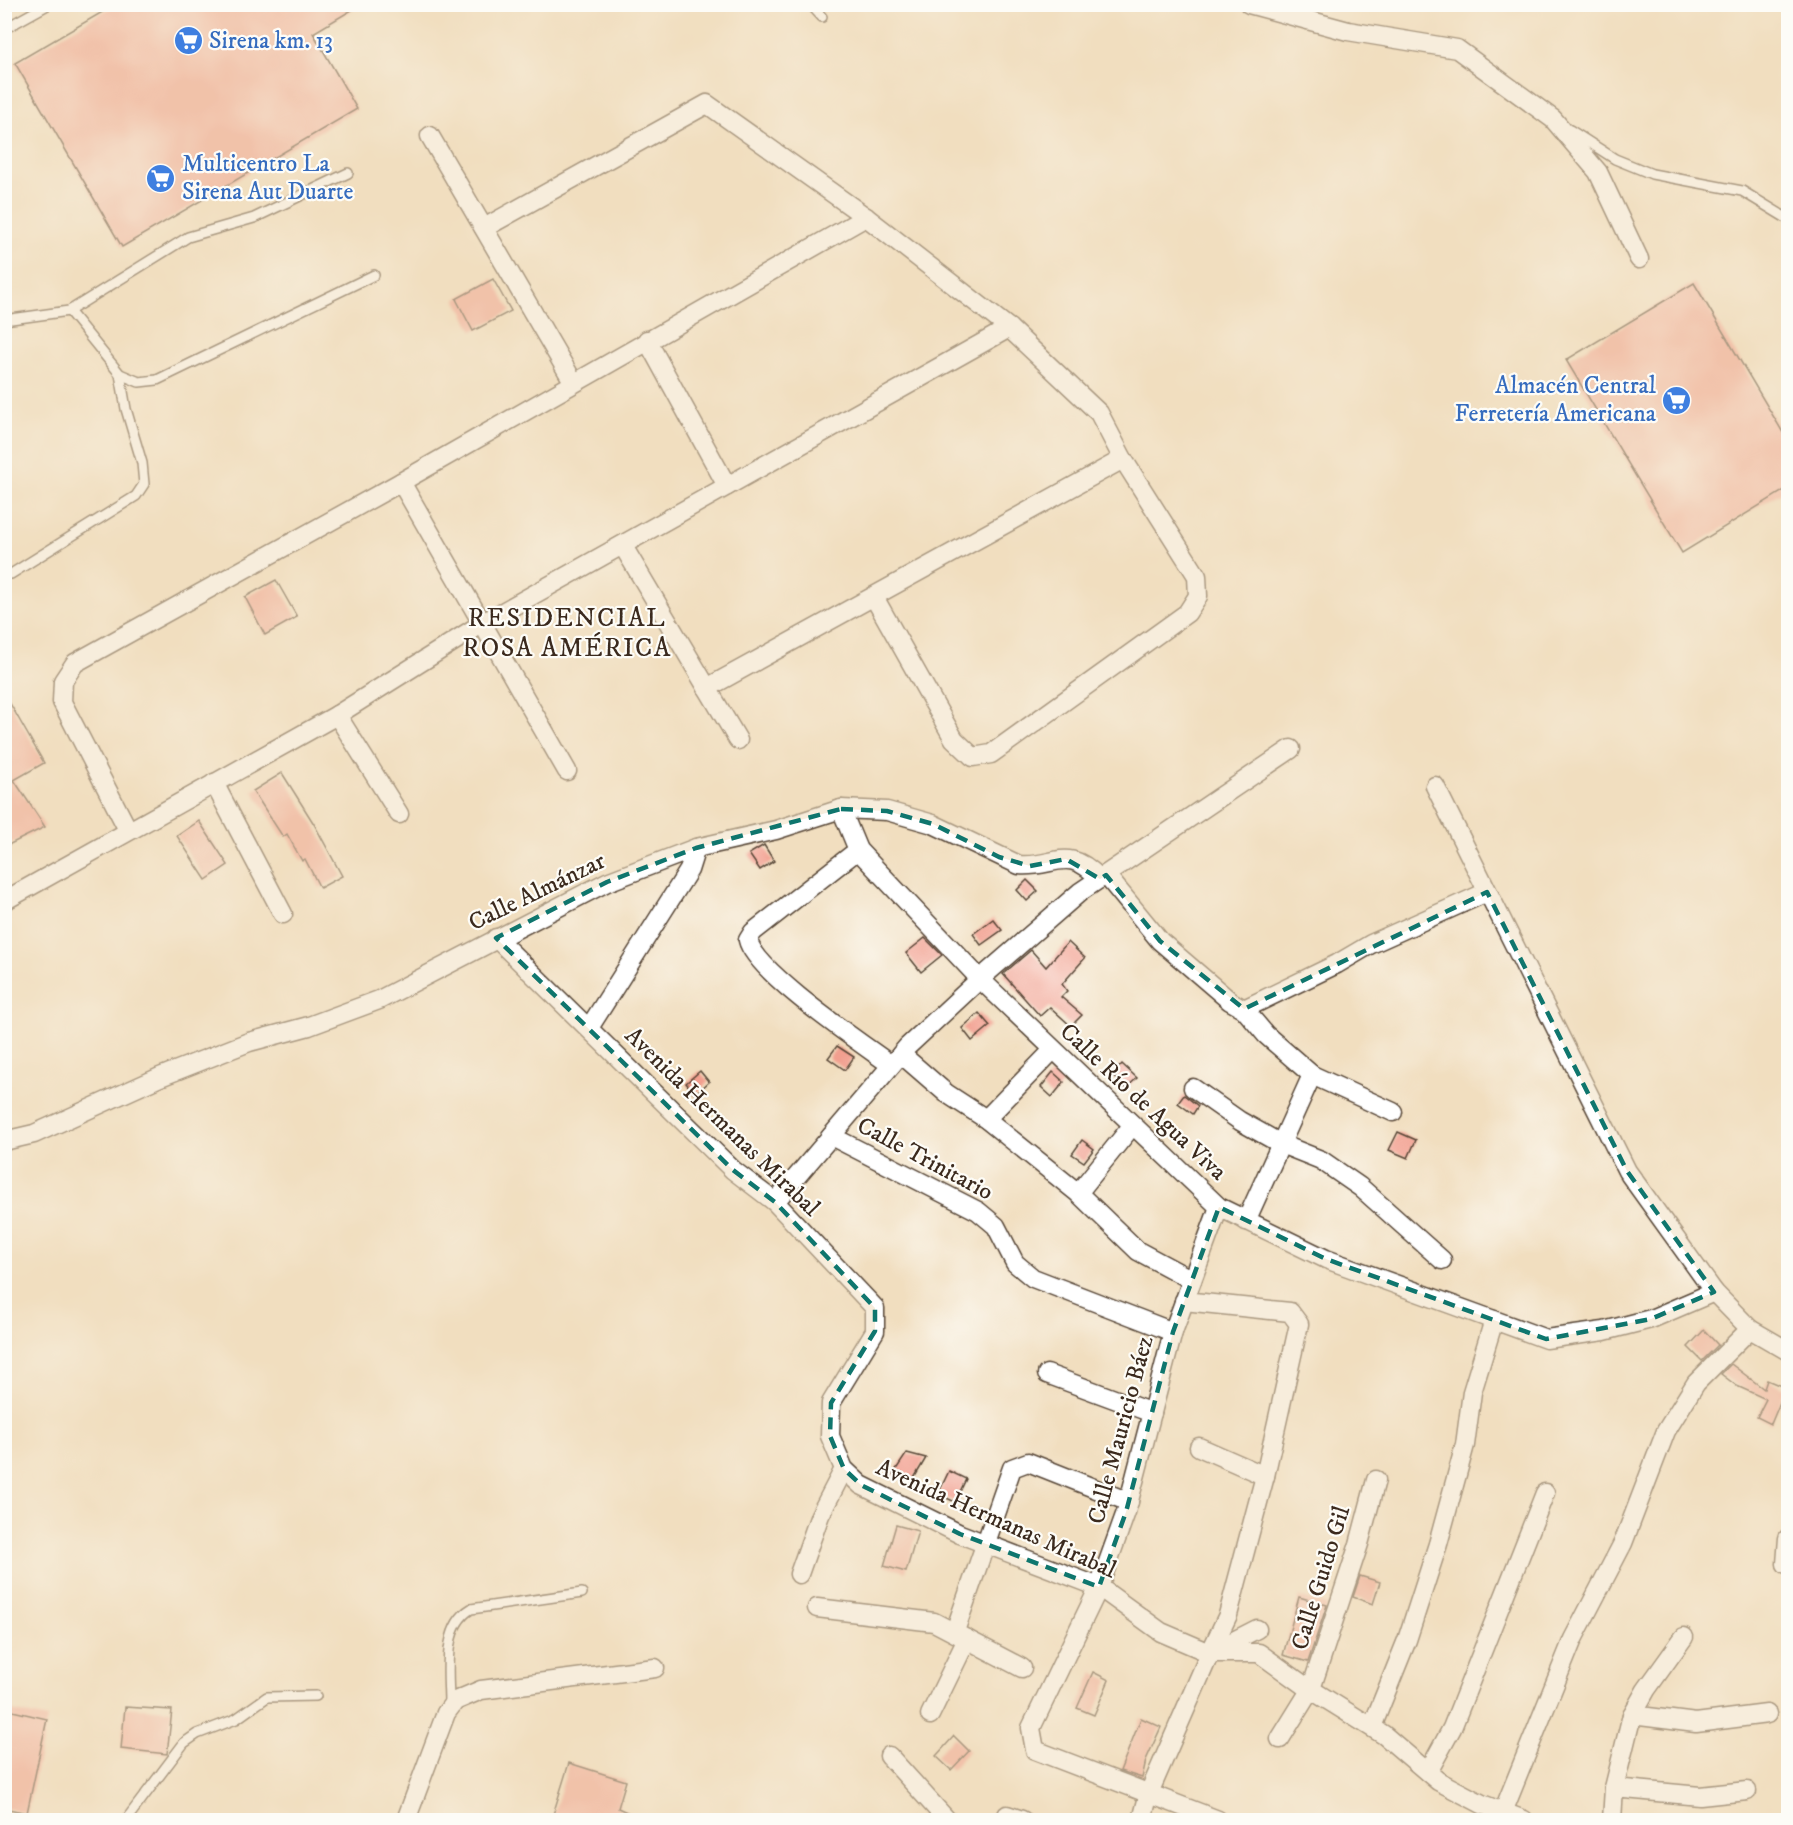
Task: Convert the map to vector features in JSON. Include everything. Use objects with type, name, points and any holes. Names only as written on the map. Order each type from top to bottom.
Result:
[{"type":"street","points":[[1249,4],[1348,31],[1457,49],[1553,118],[1598,172],[1639,259]]},
{"type":"street","points":[[484,228],[707,104],[866,217],[1009,328],[1099,413],[1123,459],[1197,576],[1198,596],[1187,613],[991,754],[973,757],[954,739],[874,597]]},
{"type":"street","points":[[430,136],[574,383]]},
{"type":"street","points":[[128,830],[62,702],[63,681],[75,663],[401,482],[866,217]]},
{"type":"street","points":[[4,901],[338,715],[483,623],[1009,328]]},
{"type":"street","points":[[647,340],[727,486]]},
{"type":"street","points":[[707,688],[1123,459]]},
{"type":"street","points":[[401,482],[567,771]]},
{"type":"street","points":[[623,546],[738,740]]},
{"type":"street","points":[[338,715],[399,814]]},
{"type":"street","points":[[775,1202],[896,1060],[980,979],[1080,892],[1290,749]]},
{"type":"street","points":[[214,783],[283,914]]},
{"type":"street","points":[[1435,786],[1627,1171],[1714,1292],[1750,1329],[1788,1350]]},
{"type":"street","name":"Calle Almánzar","points":[[4,1141],[34,1134],[160,1077],[249,1042],[309,1026],[379,1000],[607,882],[696,848],[776,830],[842,809],[887,811],[933,824],[1019,865],[1030,866],[1058,859],[1075,860],[1103,877],[1160,941],[1230,1001],[1244,1009],[1266,1035],[1312,1075],[1393,1112]]},
{"type":"street","name":"Calle Río de Agua Viva","points":[[842,809],[858,850],[980,979],[1219,1207],[1326,1259],[1546,1339],[1604,1331],[1651,1319],[1714,1292]]},
{"type":"street","points":[[589,1028],[689,870],[696,848]]},
{"type":"street","points":[[858,850],[753,932],[748,940],[754,956],[820,1013],[986,1119],[1078,1193],[1138,1251],[1192,1280]]},
{"type":"street","points":[[1244,1009],[1337,964],[1371,944],[1486,892]]},
{"type":"street","name":"Avenida Hermanas Mirabal","points":[[496,938],[733,1170],[775,1202],[875,1308],[876,1331],[831,1403],[830,1436],[844,1469],[861,1485],[960,1534],[1099,1587],[1161,1632],[1209,1653],[1259,1653],[1372,1727],[1447,1785],[1524,1821]]},
{"type":"street","points":[[986,1119],[1053,1050]]},
{"type":"street","points":[[1246,1221],[1312,1075]]},
{"type":"street","points":[[1193,1088],[1240,1122],[1281,1144],[1321,1160],[1360,1187],[1442,1260]]},
{"type":"street","points":[[1078,1193],[1132,1126]]},
{"type":"street","name":"Calle Trinitario","points":[[831,1136],[978,1211],[996,1226],[1015,1263],[1032,1278],[1173,1332]]},
{"type":"street","name":"Calle Mauricio Báez","points":[[1149,1793],[1035,1750],[1031,1728],[1099,1587],[1129,1502],[1173,1332],[1219,1207]]},
{"type":"street","points":[[1142,1821],[1149,1793],[1209,1653],[1228,1615],[1265,1476],[1299,1324],[1290,1312],[1184,1301]]},
{"type":"street","points":[[1372,1727],[1407,1640],[1438,1544],[1465,1445],[1472,1392],[1494,1320]]},
{"type":"street","points":[[1503,1812],[1573,1639],[1623,1543],[1666,1431],[1696,1383],[1750,1329]]},
{"type":"street","points":[[1047,1374],[1152,1413]]},
{"type":"street","points":[[1199,1447],[1265,1476]]},
{"type":"street","points":[[930,1715],[961,1635],[984,1543],[1012,1468],[1028,1462],[1129,1502]]},
{"type":"street","points":[[799,1574],[820,1515],[844,1469]]},
{"type":"street","name":"Calle Guido Gil","points":[[1280,1740],[1311,1689],[1359,1544],[1376,1480]]},
{"type":"street","points":[[1428,1772],[1452,1728],[1545,1493]]},
{"type":"street","points":[[1786,1564],[1788,1538]]},
{"type":"street","points":[[817,1608],[934,1622],[1022,1668]]},
{"type":"street","points":[[1209,1653],[1257,1629]]},
{"type":"street","points":[[1612,1821],[1614,1788],[1632,1716],[1646,1690],[1684,1637]]},
{"type":"street","points":[[406,1821],[438,1730],[449,1706],[467,1694],[481,1690],[655,1668]]},
{"type":"street","points":[[1632,1716],[1696,1723],[1767,1714]]},
{"type":"street","points":[[889,1756],[947,1821]]},
{"type":"street","points":[[1614,1788],[1700,1796],[1747,1791]]},
{"type":"street","points":[[1149,1793],[1218,1821]]},
{"type":"lane","points":[[4,29],[49,4]]},
{"type":"lane","points":[[810,4],[822,17]]},
{"type":"lane","points":[[1553,118],[1615,159],[1652,174],[1742,191],[1788,219]]},
{"type":"lane","points":[[4,320],[69,311],[188,237],[254,218],[348,173]]},
{"type":"lane","points":[[69,311],[120,374],[138,382],[157,380],[374,275]]},
{"type":"lane","points":[[10,574],[135,496],[144,484],[142,463],[126,409],[120,374]]},
{"type":"lane","points":[[449,1706],[450,1640],[460,1615],[471,1609],[582,1593]]},
{"type":"lane","points":[[126,1821],[184,1743],[197,1734],[236,1719],[267,1697],[316,1696]]},
{"type":"highlighted area","points":[[841,809],[887,811],[933,824],[999,857],[1030,866],[1066,859],[1100,879],[1106,875],[1160,941],[1244,1009],[1487,892],[1627,1171],[1714,1292],[1651,1319],[1546,1339],[1326,1259],[1219,1207],[1173,1332],[1126,1512],[1099,1587],[960,1534],[861,1485],[844,1469],[830,1436],[831,1403],[875,1331],[875,1308],[775,1202],[733,1170],[496,938],[607,882],[696,848]]},
{"type":"building","name":"Multicentro La Sirena Aut Duarte","points":[[116,4],[362,4],[313,33],[357,109],[122,247],[15,63]]},
{"type":"building","points":[[493,279],[511,311],[473,331],[456,299]]},
{"type":"building","name":"Almacén Central Ferretería Americana","points":[[1694,283],[1788,441],[1788,488],[1682,553],[1566,360]]},
{"type":"building","points":[[276,580],[297,617],[265,635],[245,597]]},
{"type":"building","points":[[4,693],[44,763],[14,780],[45,827],[4,847]]},
{"type":"building","points":[[282,773],[314,824],[342,876],[320,888],[305,859],[302,861],[287,834],[283,837],[253,791]]},
{"type":"building","points":[[199,821],[228,865],[206,880],[177,836]]},
{"type":"building","points":[[764,845],[774,861],[760,870],[749,854]]},
{"type":"building","points":[[1027,880],[1038,891],[1027,901],[1017,890]]},
{"type":"building","points":[[993,919],[1002,930],[981,945],[973,934]]},
{"type":"building","points":[[925,938],[942,955],[921,972],[906,953]]},
{"type":"building","points":[[1068,942],[1085,958],[1062,984],[1067,991],[1061,997],[1082,1015],[1071,1026],[1050,1007],[1040,1016],[1003,974],[1031,950],[1046,967]]},
{"type":"building","points":[[979,1013],[990,1026],[972,1041],[962,1028]]},
{"type":"building","points":[[837,1046],[854,1057],[845,1070],[828,1058]]},
{"type":"building","points":[[1122,1064],[1137,1078],[1126,1088],[1112,1075]]},
{"type":"building","points":[[700,1071],[709,1082],[695,1094],[686,1083]]},
{"type":"building","points":[[1053,1072],[1064,1082],[1052,1097],[1041,1087]]},
{"type":"building","points":[[1184,1095],[1198,1106],[1193,1114],[1178,1103]]},
{"type":"building","points":[[1398,1132],[1416,1140],[1408,1158],[1389,1150]]},
{"type":"building","points":[[1082,1140],[1094,1149],[1084,1162],[1072,1154]]},
{"type":"building","points":[[1704,1330],[1718,1345],[1702,1361],[1688,1347]]},
{"type":"building","points":[[1731,1364],[1764,1389],[1767,1380],[1786,1388],[1771,1424],[1757,1417],[1766,1399],[1737,1386],[1721,1374]]},
{"type":"building","points":[[907,1453],[926,1458],[913,1480],[893,1474]]},
{"type":"building","points":[[949,1471],[966,1479],[955,1502],[938,1494]]},
{"type":"building","points":[[896,1525],[918,1531],[906,1572],[884,1566]]},
{"type":"building","points":[[1360,1576],[1380,1582],[1373,1604],[1353,1597]]},
{"type":"building","points":[[1299,1597],[1327,1605],[1308,1662],[1283,1655]]},
{"type":"building","points":[[1093,1672],[1109,1680],[1094,1715],[1077,1708]]},
{"type":"building","points":[[125,1707],[172,1710],[167,1754],[121,1749]]},
{"type":"building","points":[[4,1709],[47,1719],[27,1813],[4,1808]]},
{"type":"building","points":[[1141,1718],[1161,1727],[1146,1760],[1142,1778],[1120,1771]]},
{"type":"building","points":[[954,1736],[969,1751],[951,1770],[936,1756]]},
{"type":"building","points":[[569,1763],[626,1781],[618,1808],[646,1821],[551,1821]]},
{"type":"place","name":"Sirena km. 13","points":[[188,41]]},
{"type":"place","name":"Multicentro La Sirena Aut Duarte","points":[[161,178]]},
{"type":"place","name":"Almacén Central Ferretería Americana","points":[[1677,400]]},
{"type":"district","name":"RESIDENCIAL ROSA AMÉRICA","points":[[567,633]]}]
